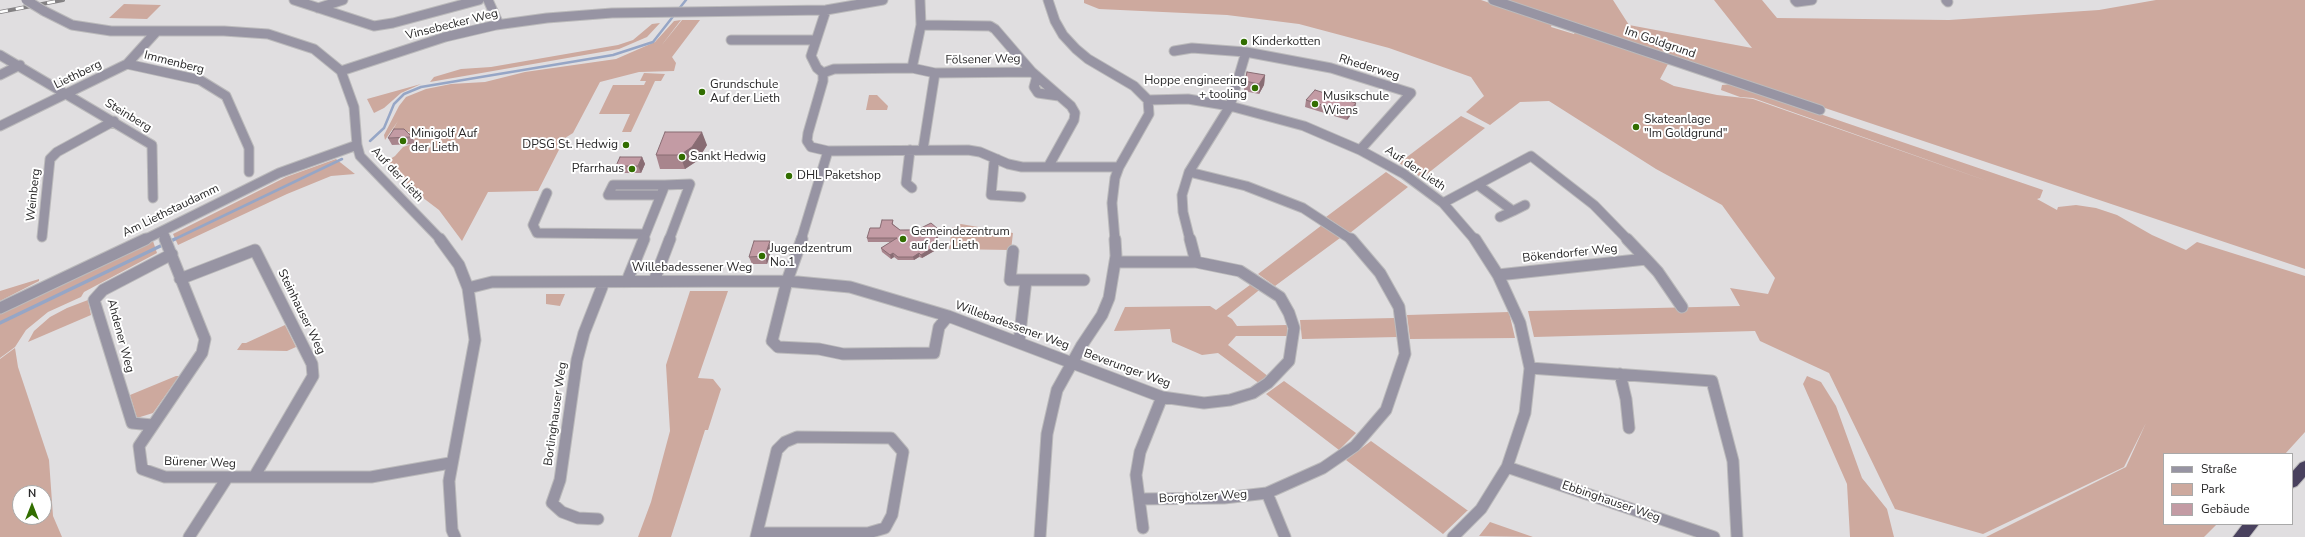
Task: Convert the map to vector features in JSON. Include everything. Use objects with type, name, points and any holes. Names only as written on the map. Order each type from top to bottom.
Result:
[{"type":"highway","points":[[2293,481],[2305,467]]},
{"type":"highway","points":[[2240,537],[2251,525]]},
{"type":"street","name":"Auf der Lieth","points":[[26,0],[62,21],[86,28],[111,31],[224,31],[268,34],[314,49],[327,58],[341,71],[354,107],[357,145],[360,156],[366,164],[442,241],[459,265],[468,288],[475,340],[450,463],[448,481],[452,530],[455,537]]},
{"type":"street","points":[[294,0],[378,26],[478,0]]},
{"type":"street","points":[[318,8],[343,0]]},
{"type":"street","points":[[488,0],[497,20],[496,25]]},
{"type":"street","name":"Vinsebecker Weg","points":[[341,71],[445,37],[496,25],[571,15],[826,10],[883,0]]},
{"type":"street","points":[[912,68],[921,25],[920,0]]},
{"type":"street","points":[[1040,537],[1047,434],[1057,390],[1072,363],[1102,316],[1109,298],[1115,262],[1112,203],[1119,167],[1149,114],[1148,100],[1134,86],[1088,59],[1063,35],[1055,21],[1048,0]]},
{"type":"street","name":"Im Goldgrund","points":[[1492,0],[1820,110]]},
{"type":"street","points":[[1796,1],[1812,0]]},
{"type":"street","points":[[826,10],[811,56],[817,68],[823,73],[823,81],[808,133],[807,141],[811,147],[828,151],[923,149],[968,150],[1022,166],[1119,167]]},
{"type":"street","name":"Fölsener Weg","points":[[921,25],[990,26],[995,29],[1034,74]]},
{"type":"street","name":"Liethberg","points":[[0,126],[127,64],[157,31]]},
{"type":"street","points":[[731,40],[816,40]]},
{"type":"street","name":"Rhederweg","points":[[1174,51],[1192,48],[1246,52],[1331,68],[1411,93],[1360,150]]},
{"type":"street","points":[[1196,262],[1182,206],[1182,195],[1189,172],[1230,106],[1246,52]]},
{"type":"street","name":"Steinberg","points":[[0,55],[20,65],[152,145],[153,198]]},
{"type":"street","name":"Immenberg","points":[[127,64],[200,80],[211,85],[226,96],[249,148],[249,172]]},
{"type":"street","points":[[0,75],[20,65]]},
{"type":"street","name":"Fölsener Weg","points":[[823,73],[834,69],[912,68],[935,73],[1034,74]]},
{"type":"street","points":[[923,149],[935,73]]},
{"type":"street","points":[[1034,74],[1034,87],[1038,93],[1059,96],[1072,106],[1075,112],[1074,120],[1048,167]]},
{"type":"street","name":"Auf der Lieth","points":[[1148,100],[1188,99],[1230,106],[1304,126],[1360,150],[1398,170],[1443,203],[1470,232],[1498,275],[1520,323],[1530,368],[1525,413],[1507,467],[1480,509],[1453,537]]},
{"type":"street","name":"Weinberg","points":[[42,237],[50,159],[57,152],[114,121]]},
{"type":"street","name":"Am Liethstaudamm","points":[[0,308],[167,242],[279,172],[357,145]]},
{"type":"street","points":[[910,150],[906,183],[912,188]]},
{"type":"street","points":[[828,151],[811,212],[787,281],[772,341],[778,347],[820,349],[843,354],[934,353],[940,327],[948,316]]},
{"type":"street","name":"Bökendorfer Weg","points":[[1443,203],[1532,156],[1594,205],[1658,272],[1682,307]]},
{"type":"street","points":[[997,159],[994,162],[991,195],[1021,197]]},
{"type":"street","name":"Borgholzer Weg","points":[[1139,499],[1224,498],[1267,493],[1323,468],[1355,446],[1386,410],[1406,354],[1399,306],[1380,273],[1352,240],[1303,208],[1246,186],[1189,172]]},
{"type":"street","points":[[654,281],[690,184],[613,185],[608,196],[660,195]]},
{"type":"street","points":[[627,281],[665,185]]},
{"type":"street","points":[[1478,185],[1513,211]]},
{"type":"street","points":[[547,193],[533,225],[537,233],[645,234]]},
{"type":"street","points":[[1500,217],[1525,205]]},
{"type":"street","name":"Bürener Weg","points":[[167,242],[180,279],[205,339],[202,353],[139,446],[142,469],[166,477],[371,477],[450,463]]},
{"type":"street","name":"Ahdener Weg","points":[[152,425],[132,423],[94,300],[103,290],[167,242]]},
{"type":"street","name":"Steinhauser Weg","points":[[180,279],[255,250],[312,364],[313,376],[254,477]]},
{"type":"street","points":[[1013,251],[1010,280],[1084,280]]},
{"type":"street","name":"Bökendorfer Weg","points":[[1498,275],[1646,259]]},
{"type":"street","name":"Beverunger Weg","points":[[1072,363],[1162,397],[1204,403],[1230,400],[1253,393],[1268,383],[1288,362],[1294,328],[1289,313],[1280,297],[1240,271],[1196,262],[1115,262]]},
{"type":"street","points":[[1020,342],[1026,280]]},
{"type":"street","name":"Willebadessener Weg","points":[[468,288],[492,282],[814,282],[850,287],[948,316],[1020,342],[1072,363]]},
{"type":"street","name":"Borlinghauser Weg","points":[[598,520],[578,518],[562,512],[552,503],[560,480],[578,354],[584,333],[604,282]]},
{"type":"street","points":[[1530,368],[1712,381],[1733,461],[1737,537]]},
{"type":"street","points":[[1620,374],[1626,399],[1629,428]]},
{"type":"street","points":[[1143,528],[1136,475],[1140,452],[1162,397]]},
{"type":"street","points":[[797,437],[891,438],[898,444],[903,452],[892,515],[885,528],[868,533],[757,535],[777,450],[784,442],[797,437]]},
{"type":"street","name":"Ebbinghauser Weg","points":[[1507,467],[1714,537]]},
{"type":"street","points":[[189,537],[228,478]]},
{"type":"street","points":[[1267,493],[1285,537]]},
{"type":"green space","points":[[1084,0],[1481,0],[1552,24],[1551,27],[1574,34],[1575,32],[1668,64],[1660,79],[1674,86],[1717,95],[1753,99],[1993,183],[1753,98],[1740,97],[1721,90],[1722,85],[1732,84],[2043,190],[2040,198],[2037,199],[2057,210],[2058,207],[2076,205],[2096,208],[2117,215],[2152,235],[2186,250],[2197,242],[2305,276],[2305,432],[2286,453],[2163,453],[2163,525],[2216,525],[2204,537],[1986,537],[2126,467],[2146,423],[2124,467],[1983,534],[1895,509],[1829,373],[1760,341],[1755,331],[1534,337],[1528,311],[1740,306],[1730,288],[1768,294],[1775,278],[1722,205],[1656,169],[1549,101],[1520,102],[1490,125],[1466,112],[1484,96],[1471,77],[1389,48],[1299,24],[1227,15],[1099,9],[1084,3]]},
{"type":"green space","points":[[1503,0],[1613,0],[1629,25],[1752,48],[1714,0],[1762,0],[1777,18],[1949,20],[2099,10],[2156,0],[2305,0],[2305,269]]},
{"type":"green space","points":[[124,4],[161,5],[147,19],[109,18]]},
{"type":"green space","points":[[681,20],[661,46],[682,20],[700,20],[672,57],[676,63],[674,71],[639,72],[600,82],[573,133],[565,138],[538,191],[488,192],[462,241],[439,210],[414,191],[387,161],[395,156],[403,147],[412,144],[415,138],[408,135],[410,132],[392,131],[398,121],[385,140],[384,135],[399,106],[406,97],[426,89],[451,84],[485,82],[525,72],[616,59],[655,42],[674,21]]},
{"type":"green space","points":[[660,23],[647,37],[619,49],[430,82],[434,77],[461,69],[491,67],[618,45],[633,40],[652,24]]},
{"type":"green space","points":[[644,73],[665,74],[661,81],[655,81],[631,132],[622,132],[630,114],[599,114],[613,85],[644,85],[646,81],[640,81]]},
{"type":"green space","points":[[421,84],[401,93],[384,108],[374,113],[367,99]]},
{"type":"green space","points":[[869,95],[877,95],[888,106],[887,110],[866,110]]},
{"type":"green space","points":[[1461,116],[1485,128],[1422,178],[1399,163]]},
{"type":"green space","points":[[336,159],[355,174],[331,176],[287,194],[178,245],[173,234],[286,177]]},
{"type":"green space","points":[[1386,172],[1408,187],[1350,233],[1326,217]]},
{"type":"green space","points":[[961,224],[1013,233],[1011,250],[949,249],[952,228]]},
{"type":"green space","points":[[1322,225],[1340,238],[1275,286],[1258,274]]},
{"type":"green space","points":[[153,241],[157,253],[84,292],[81,297],[48,312],[26,330],[15,347],[0,358],[0,313]]},
{"type":"green space","points":[[39,279],[39,281],[0,301],[0,291]]},
{"type":"green space","points":[[1254,282],[1263,287],[1227,316],[1232,319],[1237,326],[1287,325],[1288,336],[1236,336],[1228,345],[1269,377],[1260,384],[1218,353],[1202,355],[1172,342],[1170,329],[1114,331],[1125,307],[1210,306],[1216,310]]},
{"type":"green space","points":[[690,291],[728,291],[698,378],[713,379],[721,389],[708,430],[705,430],[671,537],[638,537],[651,502],[670,431],[666,365]]},
{"type":"green space","points":[[546,294],[565,294],[560,306],[546,304]]},
{"type":"green space","points":[[88,300],[91,315],[28,342],[34,331],[50,317],[67,308]]},
{"type":"green space","points":[[1509,312],[1515,338],[1410,339],[1407,315]]},
{"type":"green space","points":[[1395,318],[1398,337],[1302,339],[1300,320]]},
{"type":"green space","points":[[285,325],[296,347],[287,351],[237,350],[242,343],[246,343]]},
{"type":"green space","points":[[15,348],[18,367],[49,460],[51,485],[12,485],[12,525],[52,525],[52,502],[53,516],[62,537],[0,537],[0,359]]},
{"type":"green space","points":[[179,376],[153,413],[137,418],[130,395]]},
{"type":"green space","points":[[1807,376],[1821,382],[1836,406],[1862,478],[1887,509],[1894,537],[1850,537],[1847,484],[1803,384]]},
{"type":"green space","points":[[1284,381],[1356,433],[1339,450],[1266,394]]},
{"type":"green space","points":[[1371,441],[1468,510],[1443,534],[1346,460]]},
{"type":"green space","points":[[1490,522],[1533,537],[1479,536]]},
{"type":"building","points":[[1247,72],[1265,75],[1259,84],[1245,81]]},
{"type":"building","points":[[1315,90],[1356,103],[1348,113],[1306,100]]},
{"type":"building","points":[[394,129],[404,129],[412,137],[388,138]]},
{"type":"building","points":[[665,132],[702,132],[692,147],[680,155],[656,155]]},
{"type":"building","points":[[620,157],[642,157],[638,166],[616,166]]},
{"type":"building","name":"Gemeindezentrum auf der Lieth","points":[[882,220],[893,220],[892,224],[900,230],[917,230],[931,223],[938,229],[935,246],[921,255],[919,253],[913,257],[898,257],[893,253],[890,255],[881,248],[897,238],[867,238],[870,228],[880,228]]},
{"type":"building","points":[[754,241],[770,241],[765,256],[749,257]]},
{"type":"waterway","points":[[678,10],[686,0]]},
{"type":"waterway","points":[[370,141],[384,128],[394,104],[404,94],[421,87],[613,55],[653,42],[675,14]]},
{"type":"waterway","points":[[173,240],[342,159]]},
{"type":"waterway","points":[[0,323],[175,239]]},
{"type":"railway","points":[[0,12],[63,0]]},
{"type":"place","name":"Kinderkotten","points":[[1244,42]]},
{"type":"place","name":"Hoppe engineering + tooling","points":[[1255,88]]},
{"type":"place","name":"Grundschule Auf der Lieth","points":[[702,92]]},
{"type":"place","name":"Musikschule Wiens","points":[[1315,104]]},
{"type":"place","name":"Skateanlage \"Im Goldgrund\"","points":[[1636,127]]},
{"type":"place","name":"Minigolf Auf der Lieth","points":[[403,141]]},
{"type":"place","name":"DPSG St. Hedwig","points":[[626,145]]},
{"type":"place","name":"Sankt Hedwig","points":[[682,157]]},
{"type":"place","name":"Pfarrhaus","points":[[632,169]]},
{"type":"place","name":"DHL Paketshop","points":[[789,176]]},
{"type":"place","name":"Gemeindezentrum auf der Lieth","points":[[903,239]]},
{"type":"place","name":"Jugendzentrum No.1","points":[[762,256]]}]
